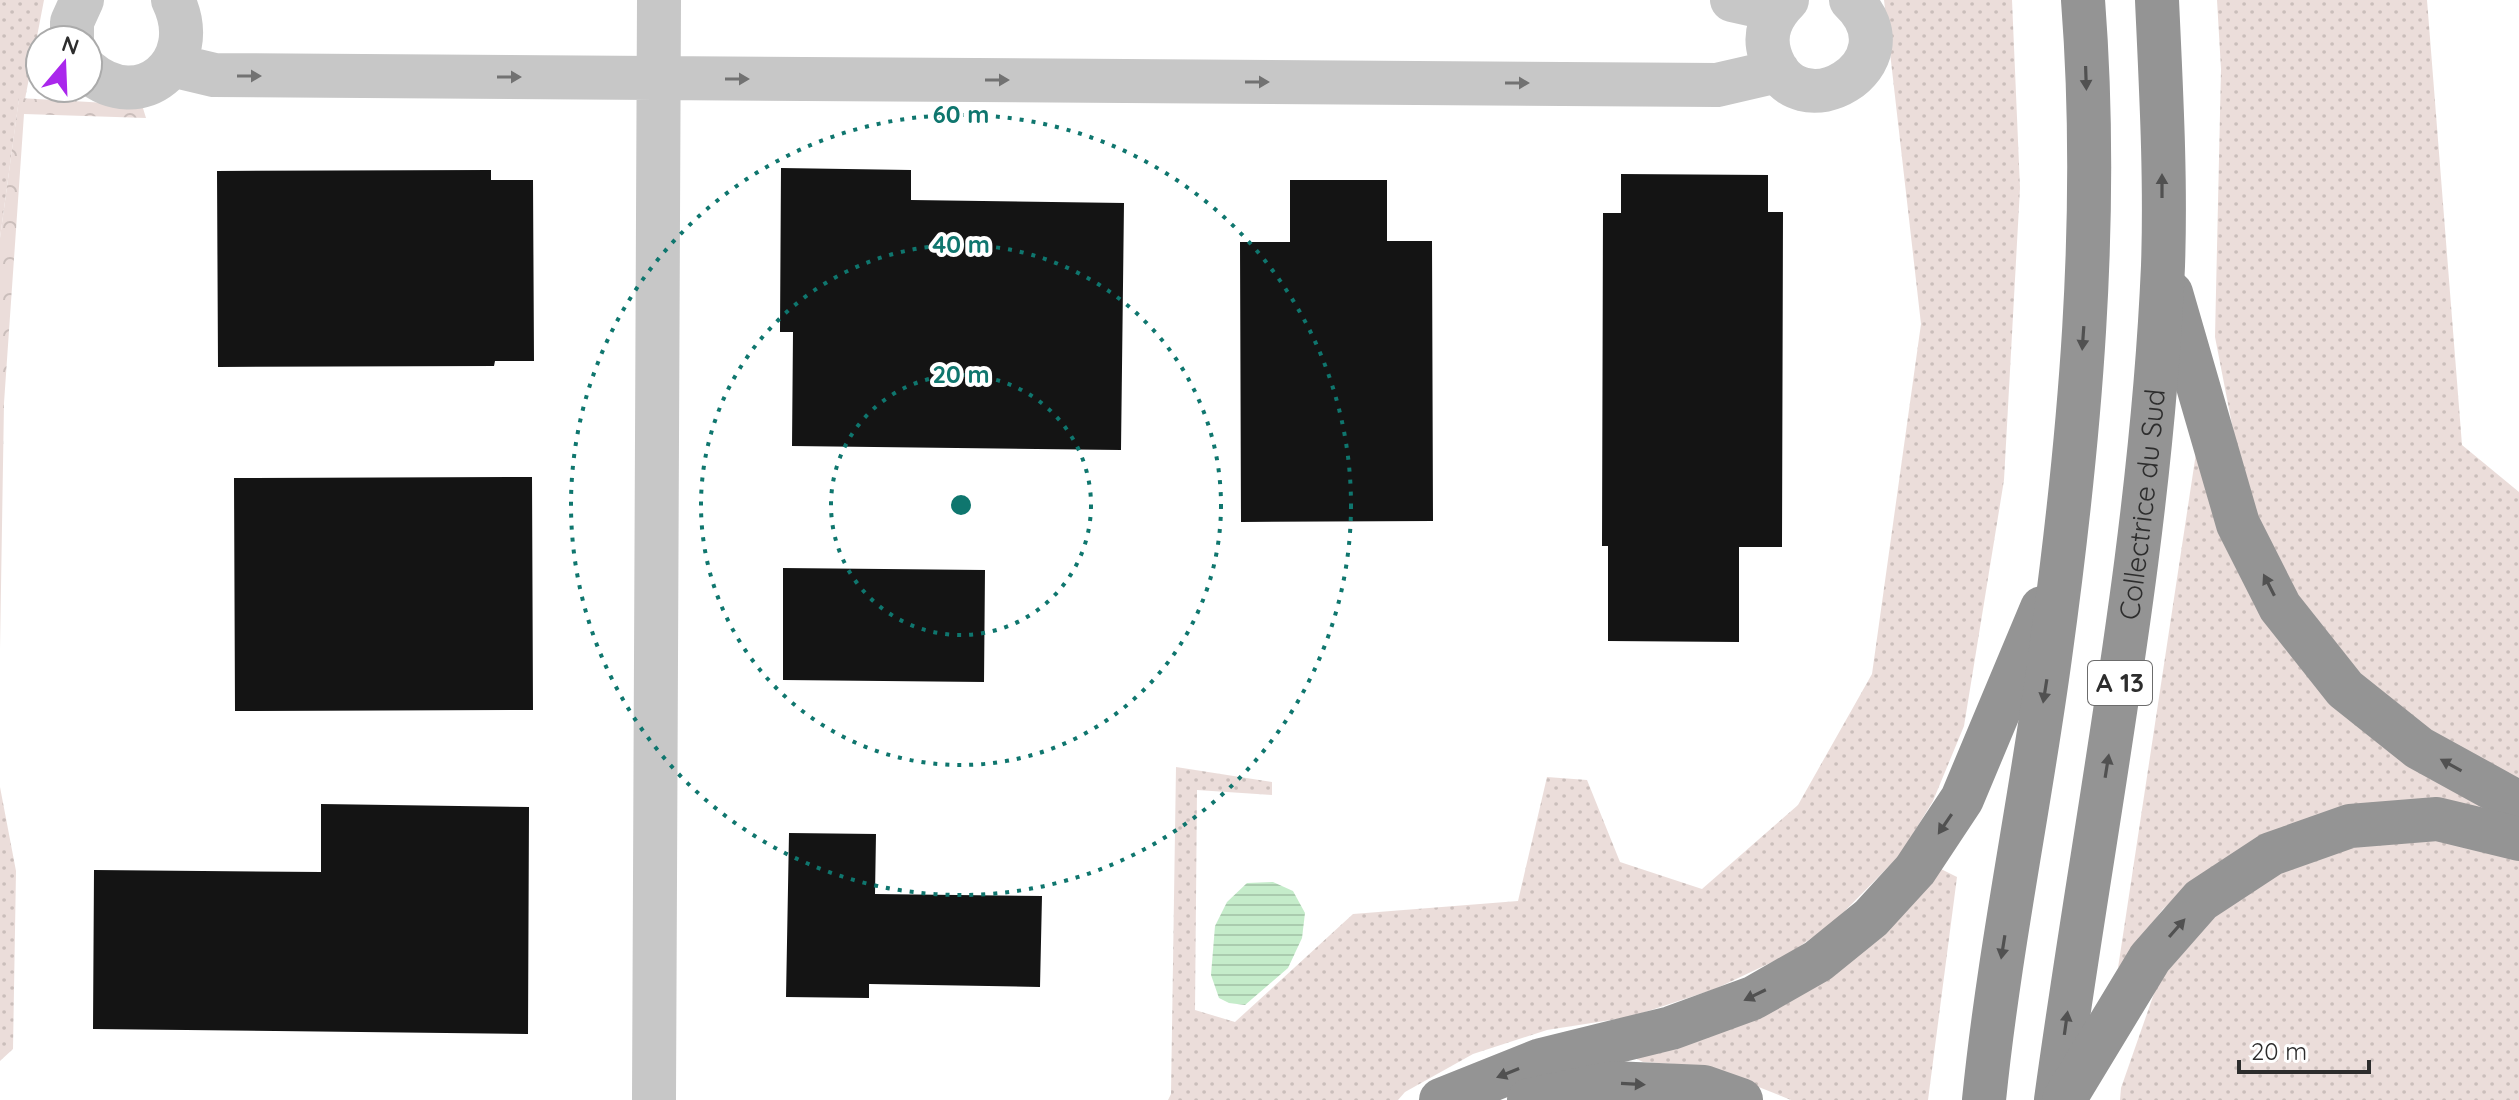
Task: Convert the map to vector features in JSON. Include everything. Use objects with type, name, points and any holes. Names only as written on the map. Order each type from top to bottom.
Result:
[{"type":"highway","name":"A 13","points":[[1984,1100],[1993,1005],[2050,661],[2075,460],[2086,309],[2088,158],[2083,0]]},
{"type":"highway","name":"Collectrice du Sud","points":[[2056,1100],[2123,659],[2147,476],[2163,264],[2162,102],[2157,0]]},
{"type":"highway","name":"A 13","points":[[2163,264],[2238,524],[2280,607],[2345,689],[2419,748],[2519,803]]},
{"type":"highway","name":"A 13","points":[[1441,1100],[1541,1060],[1671,1028],[1753,998],[1818,961],[1871,918],[1915,870],[1962,799],[2063,558]]},
{"type":"highway","points":[[2064,1100],[2150,958],[2201,900],[2271,854],[2350,826],[2437,819],[2519,839]]},
{"type":"highway","points":[[1529,1100],[1612,1083],[1704,1087],[1741,1100]]},
{"type":"street","points":[[72,24],[82,0]]},
{"type":"street","points":[[104,82],[123,88],[142,86],[159,78],[172,65],[184,33],[181,16],[173,0]]},
{"type":"street","points":[[654,1100],[659,0]]},
{"type":"street","points":[[1732,0],[1782,5],[1770,25],[1767,41],[1770,56],[1778,71],[1790,83],[1806,90],[1831,89],[1854,78],[1864,64],[1870,48],[1870,31],[1864,15],[1851,0]]},
{"type":"street","points":[[172,65],[214,75],[1717,85],[1778,71]]},
{"type":"green space","points":[[0,0],[44,0],[39,24],[24,24],[24,99],[19,99],[0,238]]},
{"type":"green space","points":[[1884,0],[2012,0],[2020,188],[2004,480],[1964,726],[1933,801],[1900,855],[1834,922],[1789,954],[1715,989],[1630,1017],[1547,1030],[1473,1054],[1405,1092],[1398,1100],[1168,1100],[1171,1094],[1176,767],[1272,782],[1272,795],[1197,790],[1195,1010],[1235,1022],[1353,914],[1518,901],[1547,777],[1587,780],[1620,862],[1702,889],[1798,805],[1872,674],[1921,324]]},
{"type":"green space","points":[[2217,0],[2427,0],[2462,445],[2519,492],[2519,782],[2432,734],[2361,677],[2295,595],[2259,522],[2236,445],[2215,337],[2221,69]]},
{"type":"green space","points":[[19,98],[24,98],[24,104],[142,105],[146,118],[24,114],[4,403],[0,649],[0,238]]},
{"type":"green space","points":[[2198,440],[2244,573],[2519,820],[2216,864],[2163,909],[2118,968]]},
{"type":"green space","points":[[0,787],[16,871],[13,1049],[0,1061]]},
{"type":"green space","points":[[2434,835],[2519,860],[2519,1100],[2120,1100],[2121,1088],[2157,985],[2211,914],[2277,868],[2351,842]]},
{"type":"green space","points":[[1939,868],[1957,877],[1928,1100],[1791,1100],[1706,1066],[1643,1062],[1627,1054]]},
{"type":"shaded area","points":[[1273,882],[1293,891],[1305,913],[1302,938],[1288,968],[1245,1005],[1229,1003],[1219,998],[1211,975],[1215,926],[1227,902],[1247,883]]},
{"type":"building","points":[[781,168],[911,170],[911,200],[1124,203],[1121,450],[792,446],[793,332],[780,332]]},
{"type":"building","points":[[491,170],[491,180],[533,180],[534,361],[495,361],[494,366],[218,367],[217,171]]},
{"type":"building","points":[[1621,174],[1768,175],[1768,212],[1783,212],[1782,547],[1739,547],[1739,642],[1608,641],[1608,546],[1602,546],[1603,213],[1621,213]]},
{"type":"building","points":[[1290,180],[1387,180],[1387,241],[1432,241],[1433,521],[1241,522],[1240,242],[1290,242]]},
{"type":"building","points":[[532,477],[533,710],[235,711],[234,478]]},
{"type":"building","points":[[783,568],[985,570],[984,682],[783,680]]},
{"type":"building","points":[[321,804],[529,807],[528,1034],[93,1029],[94,870],[321,872]]},
{"type":"building","points":[[789,833],[876,834],[875,894],[1042,896],[1040,987],[869,984],[869,998],[786,997]]}]
